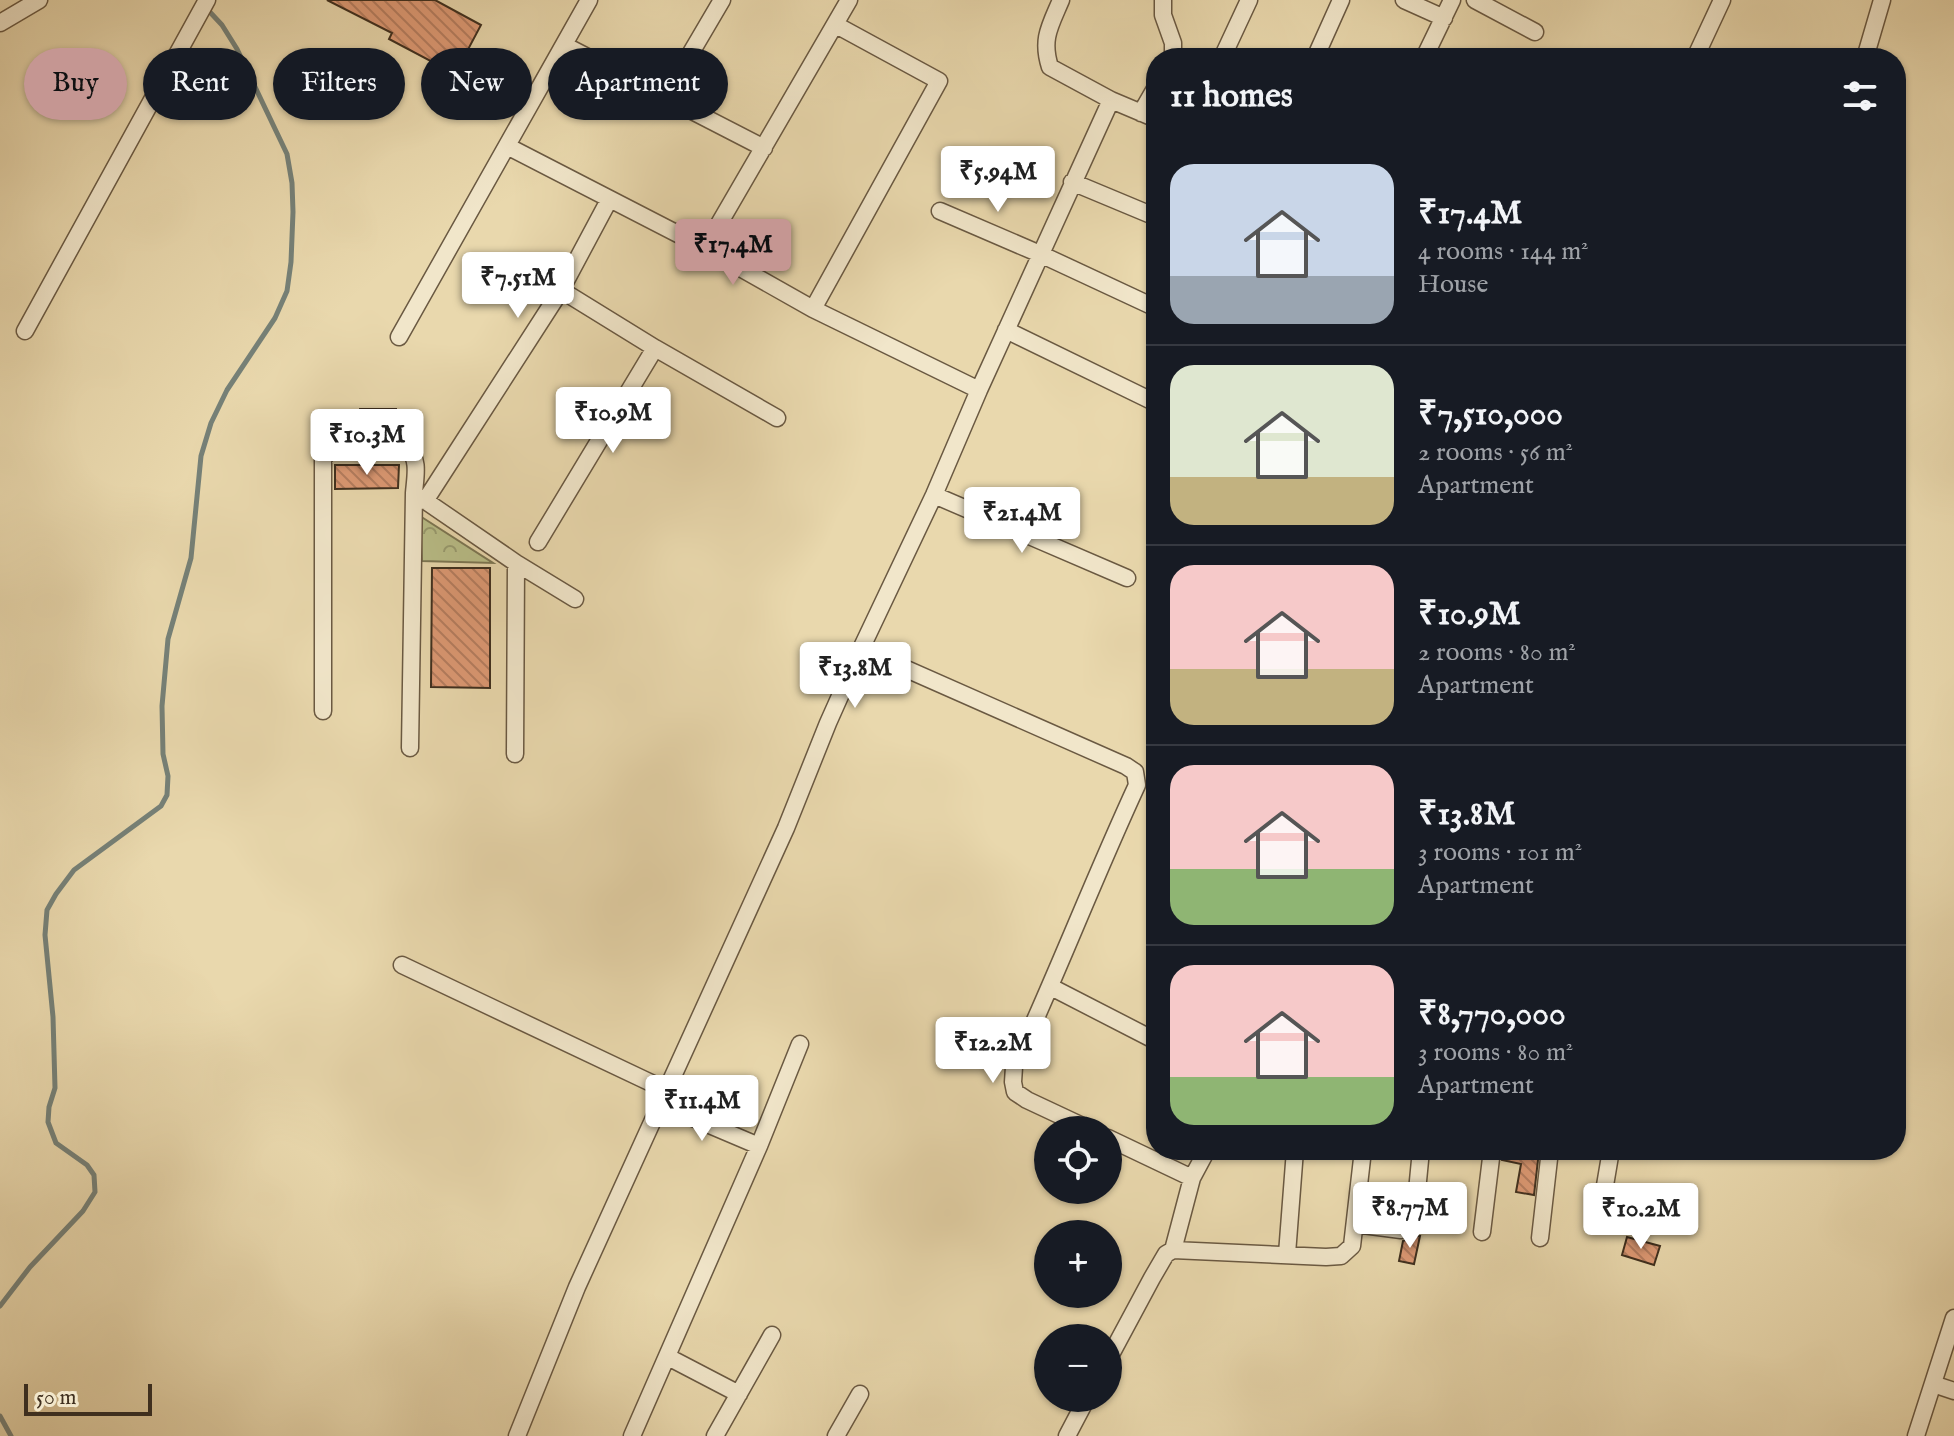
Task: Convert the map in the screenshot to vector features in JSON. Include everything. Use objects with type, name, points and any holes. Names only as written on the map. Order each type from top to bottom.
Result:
[{"type":"street","points":[[0,23],[39,0]]},
{"type":"street","points":[[25,331],[207,0]]},
{"type":"street","points":[[399,337],[589,0]]},
{"type":"street","points":[[694,48],[722,0]]},
{"type":"street","points":[[705,248],[849,0]]},
{"type":"street","points":[[1061,0],[1048,30],[1045,50],[1050,67],[1146,115]]},
{"type":"street","points":[[1163,0],[1163,15],[1173,48]]},
{"type":"street","points":[[1227,48],[1249,0]]},
{"type":"street","points":[[1319,48],[1341,0]]},
{"type":"street","points":[[1404,0],[1444,18]]},
{"type":"street","points":[[1429,48],[1452,0]]},
{"type":"street","points":[[1475,0],[1535,32]]},
{"type":"street","points":[[1700,48],[1722,0]]},
{"type":"street","points":[[1868,48],[1882,0]]},
{"type":"street","points":[[813,309],[939,81],[836,25]]},
{"type":"street","points":[[564,45],[570,48]]},
{"type":"street","points":[[517,1436],[577,1287],[786,828],[861,649],[934,495],[1111,100]]},
{"type":"street","points":[[710,120],[764,148]]},
{"type":"street","points":[[507,146],[705,248],[813,309],[979,390]]},
{"type":"street","points":[[1072,182],[1146,213]]},
{"type":"street","points":[[420,497],[561,290],[609,200]]},
{"type":"street","points":[[940,211],[1146,303]]},
{"type":"street","points":[[561,290],[777,418]]},
{"type":"street","points":[[1006,330],[1146,398]]},
{"type":"street","points":[[538,542],[655,348]]},
{"type":"street","points":[[323,711],[323,459],[335,449],[407,449],[413,452],[416,461],[420,497],[410,748]]},
{"type":"street","points":[[934,495],[1127,578]]},
{"type":"street","points":[[420,497],[575,599]]},
{"type":"street","points":[[515,754],[516,563]]},
{"type":"street","points":[[861,649],[1135,772],[1137,785],[1014,1067],[1015,1092],[1061,1116]]},
{"type":"street","points":[[402,965],[759,1146]]},
{"type":"street","points":[[1051,987],[1146,1036]]},
{"type":"street","points":[[632,1436],[759,1146],[800,1044]]},
{"type":"street","points":[[1122,1145],[1146,1156]]},
{"type":"street","points":[[1154,1160],[1192,1178]]},
{"type":"street","points":[[1173,1250],[1192,1178],[1202,1160]]},
{"type":"street","points":[[1287,1254],[1294,1160]]},
{"type":"street","points":[[1122,1334],[1166,1254],[1173,1250],[1341,1256],[1352,1246],[1362,1160]]},
{"type":"street","points":[[1355,1224],[1401,1230],[1410,1228],[1414,1222],[1420,1160]]},
{"type":"street","points":[[1482,1232],[1491,1160]]},
{"type":"street","points":[[1540,1238],[1549,1160]]},
{"type":"street","points":[[1600,1215],[1609,1160]]},
{"type":"street","points":[[1916,1436],[1954,1318]]},
{"type":"street","points":[[715,1436],[772,1335]]},
{"type":"street","points":[[668,1357],[739,1394]]},
{"type":"street","points":[[1933,1384],[1954,1391]]},
{"type":"street","points":[[836,1436],[860,1394]]},
{"type":"street","points":[[1067,1436],[1080,1412]]},
{"type":"green space","points":[[420,516],[493,563],[422,561]]},
{"type":"building","points":[[327,0],[435,0],[481,25],[469,48],[421,48],[421,56],[389,39],[392,33]]},
{"type":"building","points":[[360,409],[396,409],[396,436],[359,436]]},
{"type":"building","points":[[335,465],[399,465],[398,488],[335,489]]},
{"type":"building","points":[[432,568],[490,568],[490,688],[431,687]]},
{"type":"building","points":[[1502,1160],[1538,1160],[1534,1195],[1516,1192],[1521,1164]]},
{"type":"building","points":[[1420,1236],[1414,1264],[1399,1261],[1403,1241]]},
{"type":"building","points":[[1627,1237],[1660,1246],[1654,1265],[1622,1255]]},
{"type":"waterway","points":[[0,1306],[30,1267],[83,1211],[95,1192],[94,1175],[87,1165],[56,1143],[48,1122],[55,1088],[53,1017],[45,935],[47,910],[74,870],[161,806],[167,795],[162,706],[168,639],[191,558],[201,456],[211,423],[227,390],[275,318],[287,291],[293,212],[287,154],[237,49],[208,10]]},
{"type":"waterway","points":[[0,1416],[11,1436]]}]
